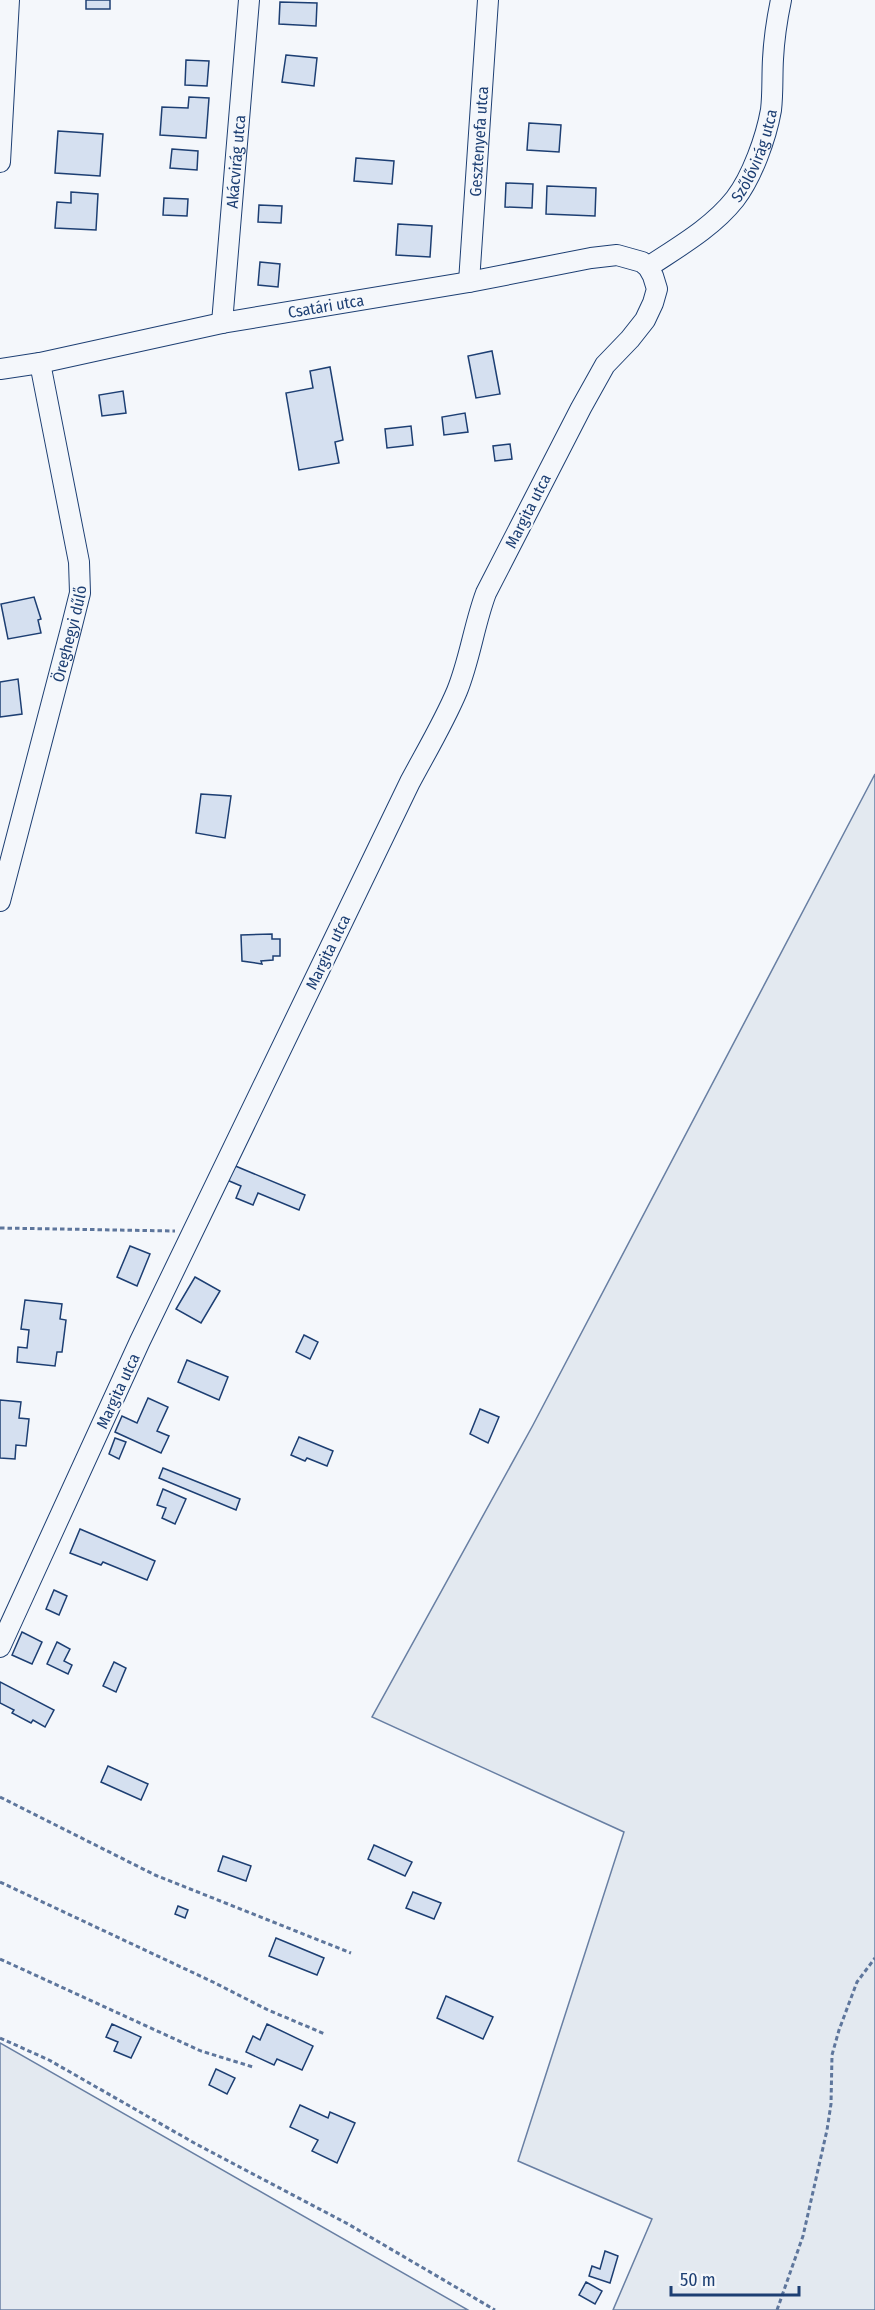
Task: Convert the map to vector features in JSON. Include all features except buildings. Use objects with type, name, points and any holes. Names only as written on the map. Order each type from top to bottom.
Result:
[{"type":"street","points":[[0,162],[9,0]]},
{"type":"street","name":"Akácvirág utca","points":[[222,323],[249,0]]},
{"type":"street","name":"Gesztenyefa utca","points":[[470,282],[488,0]]},
{"type":"street","name":"Szőlővirág utca","points":[[648,267],[692,238],[720,215],[736,199],[754,165],[767,130],[771,110],[773,59],[781,0]]},
{"type":"street","name":"Csatári utca","points":[[0,369],[40,363],[222,323],[470,282],[591,258],[617,255],[642,262],[648,267]]},
{"type":"street","name":"Margita utca","points":[[0,1647],[193,1231],[410,782],[456,692],[474,640],[478,613],[486,593],[600,373],[645,320],[653,303],[657,289],[648,267]]},
{"type":"street","name":"Öreghegyi dűlő","points":[[0,901],[71,629],[80,584],[73,525],[40,363]]},
{"type":"path","points":[[0,1228],[193,1231]]},
{"type":"path","points":[[0,1797],[155,1875],[351,1953]]},
{"type":"path","points":[[0,1882],[268,2010],[325,2034]]},
{"type":"path","points":[[777,2310],[803,2236],[827,2130],[831,2104],[832,2055],[838,2030],[857,1982],[875,1958]]},
{"type":"path","points":[[0,1959],[201,2051],[253,2067]]},
{"type":"path","points":[[0,2038],[49,2060],[196,2144],[348,2224],[495,2310]]},
{"type":"shaded area","points":[[875,774],[875,2310],[613,2310],[652,2219],[518,2161],[624,1832],[372,1717],[533,1425]]},
{"type":"shaded area","points":[[0,2043],[468,2310],[0,2310]]}]
